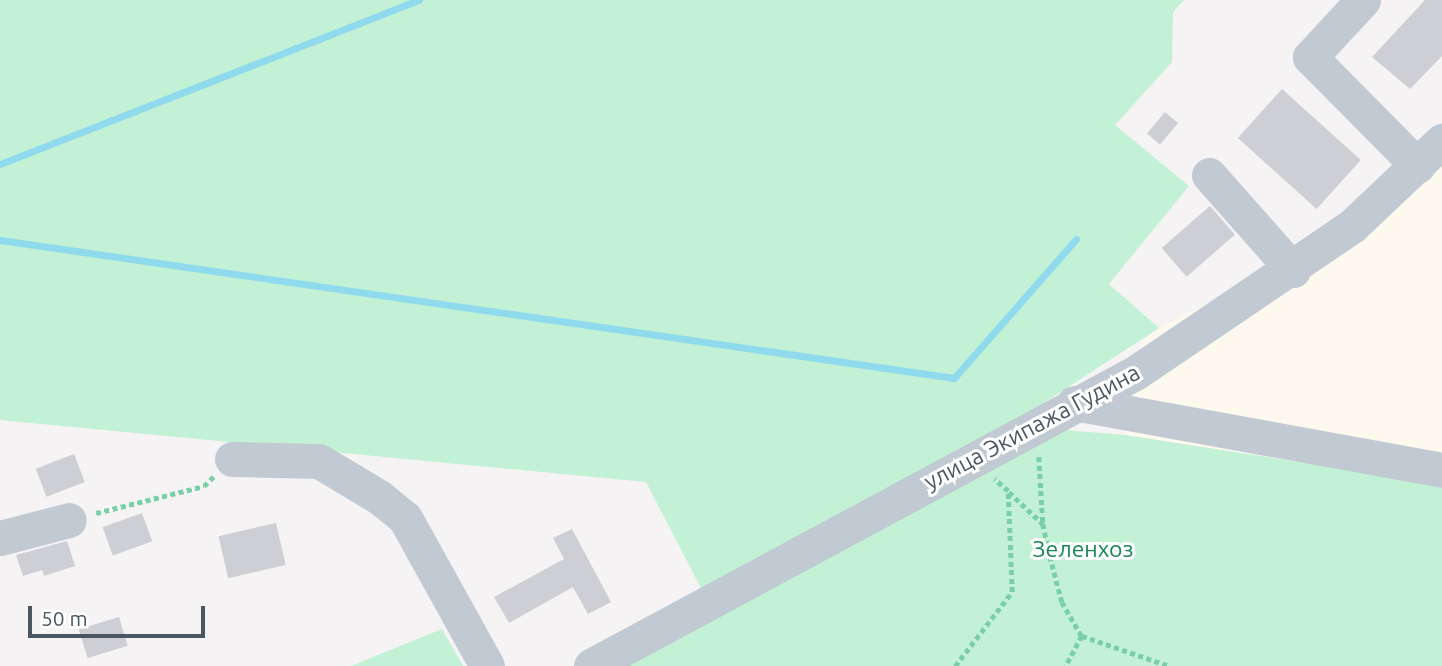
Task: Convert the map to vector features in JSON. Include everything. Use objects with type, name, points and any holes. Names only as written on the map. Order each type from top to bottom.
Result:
[{"type":"street","points":[[1363,0],[1310,57],[1418,166]]},
{"type":"street","name":"улица Экипажа Гудина","points":[[591,666],[902,496],[976,462],[1074,403],[1135,373],[1293,270],[1352,226],[1442,141]]},
{"type":"street","points":[[1209,175],[1293,270]]},
{"type":"street","points":[[1074,403],[1442,470]]},
{"type":"street","points":[[232,459],[319,461],[379,497],[405,518],[486,666]]},
{"type":"street","points":[[0,538],[68,520]]},
{"type":"path","points":[[1038,425],[1043,524],[1062,602],[1082,636],[1169,666]]},
{"type":"path","points":[[68,520],[204,485],[232,459]]},
{"type":"path","points":[[976,462],[1043,524]]},
{"type":"path","points":[[955,666],[1012,592],[1008,491]]},
{"type":"path","points":[[1066,666],[1082,636]]},
{"type":"shaded area","points":[[1442,127],[1442,484],[1125,435],[1142,341],[1159,328],[1289,263]]},
{"type":"green space","points":[[0,0],[1184,0],[1173,12],[1172,62],[1115,125],[1189,186],[1109,284],[1159,328],[982,443],[702,590],[646,482],[0,420]]},
{"type":"green space","name":"Зеленхоз","points":[[1065,430],[1125,435],[1442,484],[1442,666],[609,666]]},
{"type":"green space","points":[[442,629],[463,666],[351,666]]},
{"type":"building","points":[[1425,0],[1442,0],[1442,56],[1410,89],[1372,57]]},
{"type":"building","points":[[1282,89],[1361,160],[1317,209],[1238,138]]},
{"type":"building","points":[[1165,112],[1178,123],[1160,144],[1147,133]]},
{"type":"building","points":[[1210,206],[1235,235],[1187,277],[1162,248]]},
{"type":"building","points":[[74,454],[85,482],[46,497],[36,469]]},
{"type":"building","points":[[142,513],[152,541],[113,556],[103,527]]},
{"type":"building","points":[[276,523],[286,565],[228,578],[219,536]]},
{"type":"building","points":[[572,529],[611,602],[588,614],[573,587],[509,623],[494,597],[564,559],[553,538]]},
{"type":"building","points":[[67,541],[75,566],[44,576],[42,570],[23,576],[16,555]]},
{"type":"building","points":[[119,617],[128,646],[88,658],[79,629]]},
{"type":"waterway","points":[[0,164],[419,0]]},
{"type":"waterway","points":[[0,240],[954,378],[1076,239]]}]
